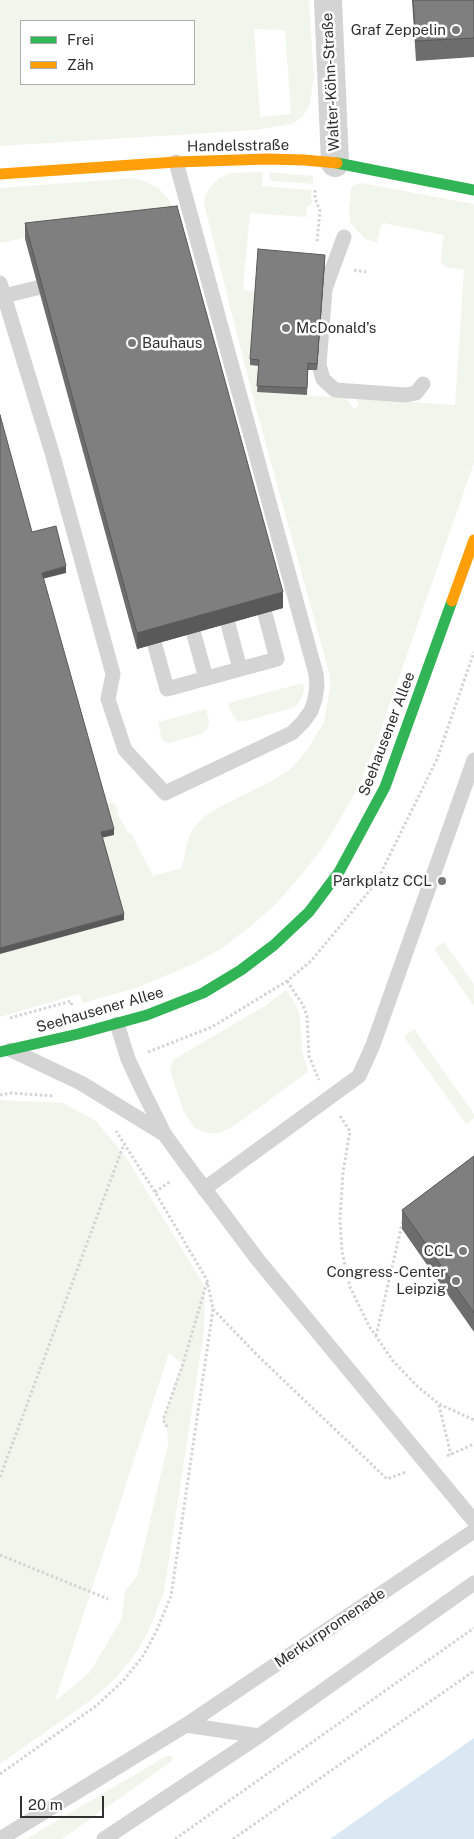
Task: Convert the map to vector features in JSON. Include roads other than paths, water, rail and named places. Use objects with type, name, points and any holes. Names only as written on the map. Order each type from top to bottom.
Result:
[{"type":"main road","name":"Handelsstraße","points":[[0,174],[176,162],[267,159],[335,163],[474,190]]},
{"type":"main road","name":"Seehausener Allee","points":[[5,1051],[117,1024],[176,1004],[203,992],[241,970],[274,945],[308,912],[339,872],[385,787],[474,540]]},
{"type":"street","name":"Walter-Köhn-Straße","points":[[328,0],[335,163]]},
{"type":"lane","points":[[74,279],[57,289],[1,292],[53,456],[113,674],[108,699],[125,750],[165,793],[292,733],[311,711],[316,693],[316,674],[176,162]]},
{"type":"lane","points":[[344,237],[325,289],[319,365],[323,379],[335,390],[406,395],[416,393],[423,384]]},
{"type":"lane","points":[[146,611],[167,688],[277,659],[256,583]]},
{"type":"lane","points":[[219,592],[240,669]]},
{"type":"lane","points":[[185,601],[206,678]]},
{"type":"lane","points":[[204,1189],[359,1076],[372,1045],[474,760]]},
{"type":"lane","points":[[117,1024],[128,1059],[165,1135],[258,1260],[474,1521]]},
{"type":"lane","points":[[5,1051],[81,1083],[165,1135]]},
{"type":"lane","name":"Merkurpromenade","points":[[0,1839],[186,1725],[474,1531]]},
{"type":"lane","points":[[104,1839],[259,1736],[474,1583]]},
{"type":"lane","points":[[186,1725],[259,1736]]},
{"type":"place","name":"Graf Zeppelin","points":[[456,30]]},
{"type":"place","name":"McDonald's","points":[[286,328]]},
{"type":"place","name":"Bauhaus","points":[[132,343]]},
{"type":"place","name":"Parkplatz CCL","points":[[442,881]]},
{"type":"place","name":"CCL","points":[[463,1251]]},
{"type":"place","name":"Congress-Center Leipzig","points":[[456,1281]]}]
